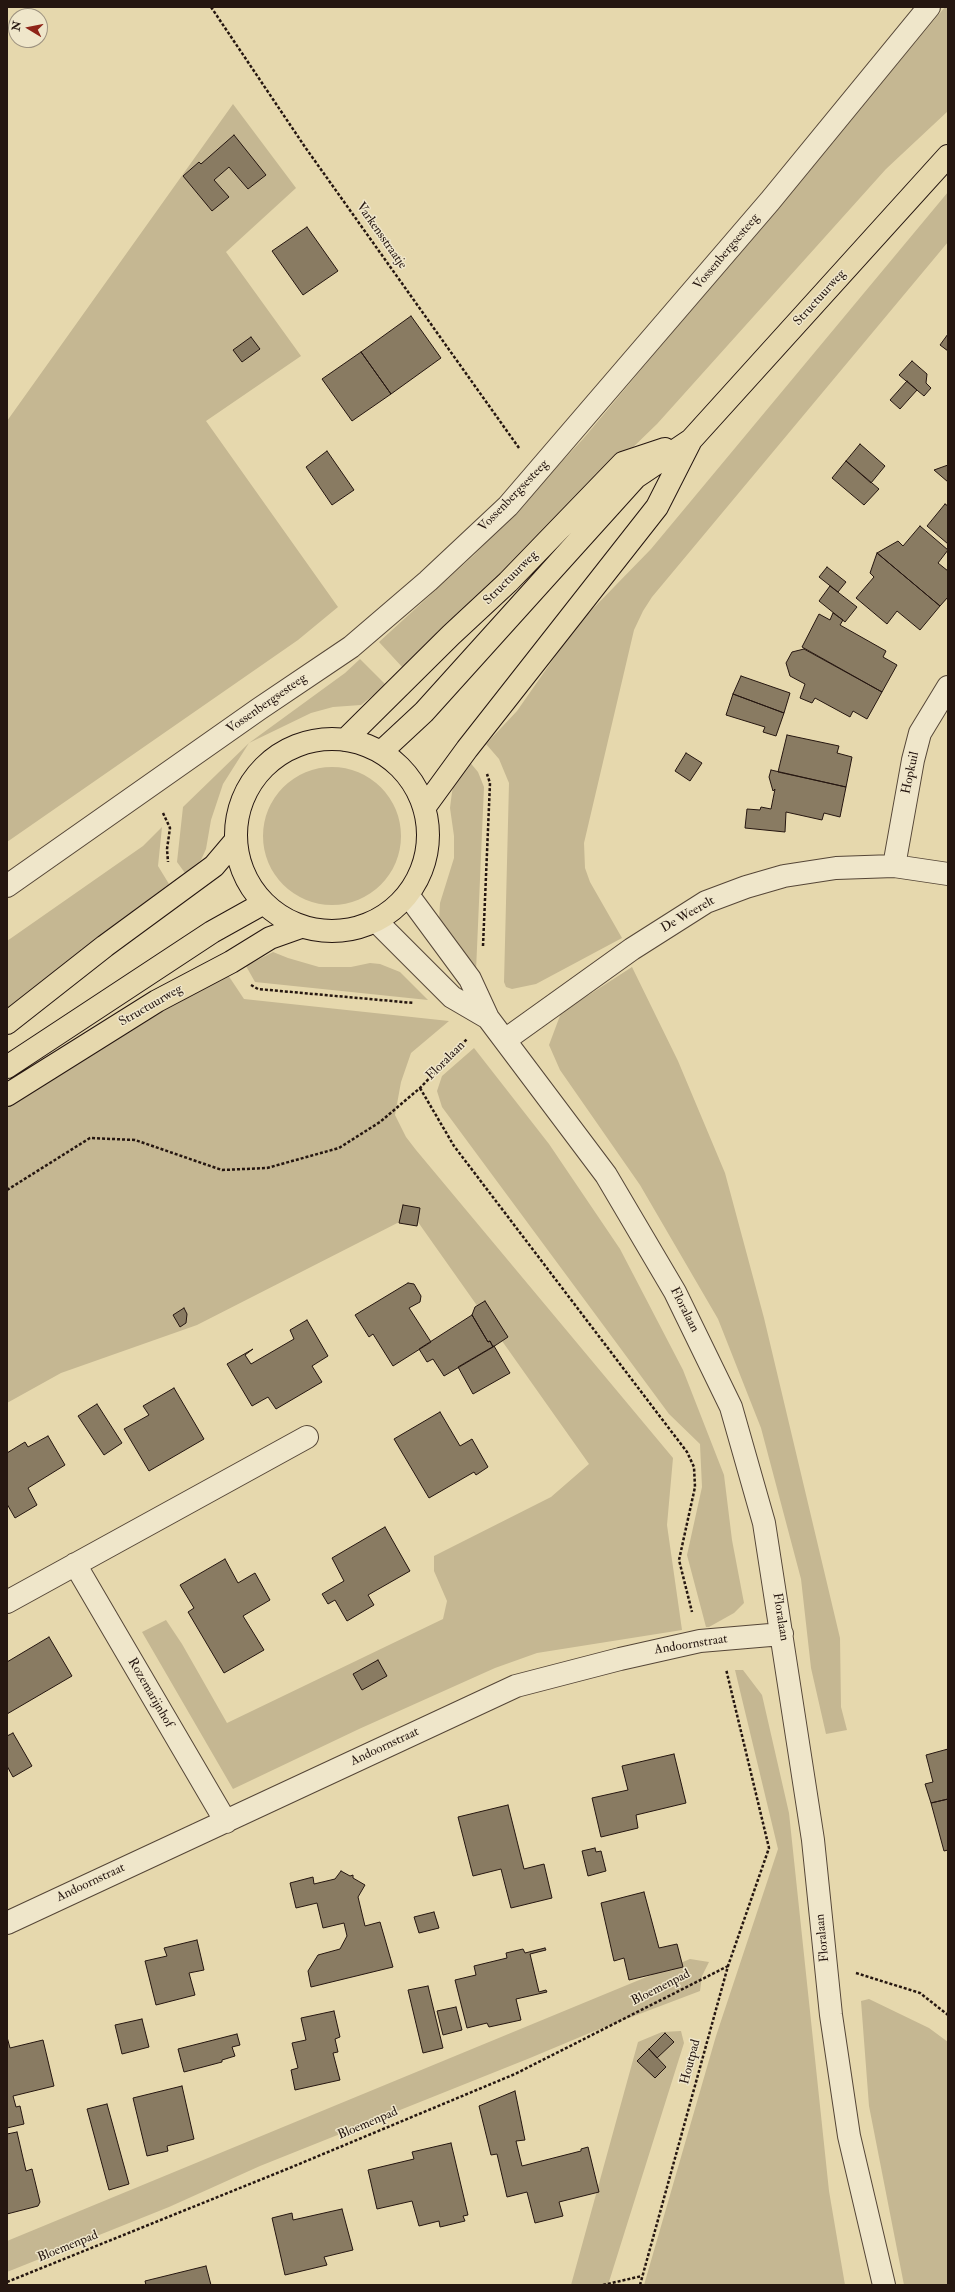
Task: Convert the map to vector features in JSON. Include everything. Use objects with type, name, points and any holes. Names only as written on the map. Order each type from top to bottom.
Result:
[{"type":"main road","name":"Structuurweg","points":[[381,752],[429,706],[636,477],[691,440],[948,156]]},
{"type":"main road","name":"Structuurweg","points":[[345,740],[450,635],[508,582],[623,463],[691,440]]},
{"type":"main road","name":"Structuurweg","points":[[424,808],[467,748],[657,508],[691,440]]},
{"type":"main road","points":[[328,739],[345,740],[381,752],[400,767],[414,786],[424,808],[428,830],[426,853],[420,875],[408,895],[393,910],[376,921],[358,928],[338,931],[301,927],[274,912],[255,892],[242,868],[236,840],[237,824],[245,796],[256,777],[267,764],[280,754],[300,745],[328,739]]},
{"type":"main road","points":[[7,1022],[105,946],[214,866],[236,840]]},
{"type":"main road","name":"Structuurweg","points":[[7,1067],[212,932],[264,903]]},
{"type":"main road","name":"Structuurweg","points":[[7,1095],[157,1001],[231,962],[270,938],[301,927]]},
{"type":"street","name":"Vossenbergsesteeg","points":[[7,886],[259,709],[351,647],[433,576],[508,506],[770,201],[929,7]]},
{"type":"street","name":"Hopkuil","points":[[894,866],[913,760],[920,733],[948,687]]},
{"type":"street","name":"De Weerelt","points":[[505,1040],[632,949],[706,902],[746,887],[784,876],[836,868],[894,866],[948,874]]},
{"type":"street","name":"Floralaan","points":[[408,895],[470,979],[488,1018],[606,1175],[675,1292],[731,1407],[764,1524],[813,1840],[825,1963],[850,2136],[884,2285]]},
{"type":"street","name":"Floralaan","points":[[376,921],[452,997],[488,1018]]},
{"type":"street","points":[[7,1602],[307,1437]]},
{"type":"street","name":"Rozemarijnhof","points":[[75,1564],[226,1822]]},
{"type":"street","name":"Andoornstraat","points":[[7,1923],[516,1686],[620,1659],[700,1641],[782,1634]]},
{"type":"path","name":"Varkensstraatje","points":[[211,7],[305,147],[537,474]]},
{"type":"path","points":[[231,962],[240,976],[248,984],[258,989],[441,1005],[452,997]]},
{"type":"path","name":"Floralaan","points":[[488,1018],[420,1088],[454,1146],[687,1452],[694,1467],[696,1487],[679,1560],[700,1641]]},
{"type":"path","points":[[7,1190],[90,1138],[135,1140],[222,1170],[267,1168],[338,1148],[380,1122],[420,1088]]},
{"type":"path","name":"Houtpad","points":[[640,2285],[728,1966],[769,1848],[724,1662]]},
{"type":"path","points":[[825,1963],[920,1993],[948,2015]]},
{"type":"path","name":"Bloemenpad","points":[[7,2282],[292,2167],[515,2074],[728,1966]]},
{"type":"path","points":[[603,2285],[642,2276]]},
{"type":"shaded area","points":[[945,7],[948,7],[948,111],[886,169],[657,424],[404,669],[379,642],[474,555],[583,439]]},
{"type":"shaded area","points":[[233,104],[296,188],[226,252],[301,356],[206,421],[338,607],[298,640],[7,842],[7,421]]},
{"type":"shaded area","points":[[948,192],[948,242],[652,597],[634,630],[584,843],[585,868],[590,882],[622,938],[536,984],[512,989],[506,987],[504,982],[509,783],[499,759],[486,744],[517,711],[577,625],[651,549]]},
{"type":"shaded area","points":[[360,659],[386,685],[361,705],[333,707],[311,713],[249,743],[345,673]]},
{"type":"shaded area","points":[[249,743],[223,784],[211,820],[206,849],[201,860],[185,873],[177,862],[183,807]]},
{"type":"shaded area","points":[[468,760],[478,772],[484,787],[476,971],[439,921],[440,903],[454,858],[454,836],[450,808],[452,792],[456,774]]},
{"type":"shaded area","points":[[339,767],[359,772],[371,778],[386,792],[396,809],[400,822],[400,850],[396,863],[390,875],[376,890],[359,900],[346,904],[325,905],[305,900],[293,894],[278,880],[268,863],[264,850],[263,829],[268,809],[274,797],[288,782],[305,772],[318,768]]},
{"type":"shaded area","points":[[162,827],[158,866],[169,884],[89,944],[7,1011],[7,941],[143,846]]},
{"type":"shaded area","points":[[273,952],[319,967],[351,967],[370,963],[380,964],[400,972],[428,1000],[255,982],[246,966]]},
{"type":"shaded area","points":[[632,967],[678,1061],[725,1173],[764,1318],[840,1638],[841,1707],[847,1730],[826,1734],[811,1668],[801,1579],[761,1428],[718,1319],[640,1185],[560,1070],[549,1045],[561,1013]]},
{"type":"shaded area","points":[[226,972],[244,999],[449,1021],[411,1053],[401,1082],[395,1115],[406,1137],[416,1150],[673,1458],[667,1525],[682,1630],[537,1653],[495,1668],[359,1729],[233,1789],[142,1632],[166,1620],[182,1644],[227,1723],[443,1619],[447,1601],[434,1571],[434,1556],[551,1497],[589,1464],[413,1215],[197,1325],[61,1373],[7,1403],[7,1108]]},
{"type":"shaded area","points":[[474,1048],[549,1144],[620,1249],[683,1370],[724,1475],[732,1540],[744,1603],[734,1613],[709,1627],[706,1627],[687,1555],[702,1487],[700,1444],[669,1414],[442,1107],[437,1091],[442,1076]]},
{"type":"shaded area","points":[[735,1670],[743,1670],[762,1695],[789,1813],[829,2191],[845,2285],[644,2285],[716,2036],[778,1849]]},
{"type":"shaded area","points":[[690,1959],[709,1962],[702,1976],[700,1991],[592,2032],[260,2166],[169,2207],[7,2272],[7,2241]]},
{"type":"shaded area","points":[[869,1999],[929,2028],[948,2042],[948,2285],[904,2285],[869,2106],[861,2001]]},
{"type":"shaded area","points":[[681,2031],[684,2043],[608,2285],[571,2285],[638,2042],[662,2032]]},
{"type":"building","points":[[234,135],[266,175],[248,189],[229,167],[214,180],[229,197],[212,211],[183,176],[199,162],[201,164]]},
{"type":"building","points":[[307,227],[338,271],[303,295],[272,251]]},
{"type":"building","points":[[411,316],[441,358],[391,394],[361,352]]},
{"type":"building","points":[[948,334],[948,351],[940,345]]},
{"type":"building","points":[[251,337],[260,349],[242,362],[233,350]]},
{"type":"building","points":[[361,352],[391,394],[352,421],[322,379]]},
{"type":"building","points":[[912,361],[927,374],[926,383],[931,388],[924,396],[899,375]]},
{"type":"building","points":[[907,381],[917,390],[900,409],[890,400]]},
{"type":"building","points":[[860,444],[885,466],[871,483],[846,461]]},
{"type":"building","points":[[327,451],[354,490],[332,505],[306,467]]},
{"type":"building","points":[[846,461],[879,489],[864,505],[832,478]]},
{"type":"building","points":[[948,465],[948,482],[934,470]]},
{"type":"building","points":[[945,504],[948,506],[948,544],[927,526]]},
{"type":"building","points":[[920,526],[948,550],[938,563],[948,571],[948,597],[940,606],[877,553],[898,541],[903,546]]},
{"type":"building","points":[[877,553],[940,606],[920,630],[897,611],[887,624],[856,598],[874,577],[870,573]]},
{"type":"building","points":[[827,567],[846,582],[838,592],[819,577]]},
{"type":"building","points":[[830,586],[857,607],[845,622],[819,601]]},
{"type":"building","points":[[833,613],[843,620],[840,625],[886,651],[883,657],[897,665],[882,692],[802,647],[819,614],[830,620]]},
{"type":"building","points":[[804,649],[882,692],[867,719],[853,711],[850,717],[815,698],[812,703],[800,698],[805,684],[790,676],[786,663],[792,652]]},
{"type":"building","points":[[741,676],[790,693],[784,713],[733,694]]},
{"type":"building","points":[[733,694],[784,713],[776,736],[763,732],[765,727],[726,715]]},
{"type":"building","points":[[787,735],[839,746],[837,753],[852,757],[846,787],[778,772]]},
{"type":"building","points":[[686,753],[702,763],[690,781],[675,771]]},
{"type":"building","points":[[771,770],[846,787],[840,817],[824,813],[822,820],[786,812],[785,832],[745,828],[747,809],[760,810],[761,807],[771,809],[775,789],[773,791],[769,777]]},
{"type":"building","points":[[403,1205],[420,1208],[417,1226],[399,1223]]},
{"type":"building","points":[[408,1283],[414,1284],[421,1296],[420,1302],[409,1308],[431,1342],[393,1366],[373,1334],[369,1337],[355,1315]]},
{"type":"building","points":[[485,1301],[508,1337],[493,1347],[490,1341],[488,1342],[472,1315],[475,1307]]},
{"type":"building","points":[[184,1308],[187,1314],[186,1323],[180,1327],[173,1315]]},
{"type":"building","points":[[472,1315],[488,1342],[490,1341],[493,1347],[444,1376],[433,1359],[427,1362],[419,1349]]},
{"type":"building","points":[[307,1320],[328,1356],[312,1366],[322,1382],[276,1409],[268,1397],[252,1406],[227,1364],[253,1349],[245,1355],[251,1364],[294,1339],[290,1330]]},
{"type":"building","points":[[494,1346],[510,1373],[473,1394],[458,1367]]},
{"type":"building","points":[[174,1388],[204,1439],[149,1471],[124,1429],[149,1415],[143,1406]]},
{"type":"building","points":[[97,1404],[122,1443],[104,1455],[78,1416]]},
{"type":"building","points":[[440,1412],[460,1446],[472,1439],[488,1467],[476,1475],[474,1472],[429,1498],[394,1439]]},
{"type":"building","points":[[48,1436],[65,1465],[28,1488],[37,1505],[15,1518],[7,1504],[7,1453],[25,1442],[28,1447]]},
{"type":"building","points":[[385,1527],[410,1571],[368,1595],[374,1605],[347,1621],[335,1600],[328,1604],[322,1594],[344,1581],[332,1558]]},
{"type":"building","points":[[225,1559],[238,1583],[255,1573],[270,1600],[243,1616],[264,1650],[224,1673],[188,1612],[194,1608],[180,1585]]},
{"type":"building","points":[[49,1637],[72,1676],[7,1714],[7,1662]]},
{"type":"building","points":[[378,1660],[387,1676],[362,1690],[353,1674]]},
{"type":"building","points":[[13,1733],[32,1766],[13,1777],[7,1766],[7,1736]]},
{"type":"building","points":[[948,1749],[948,1799],[931,1803],[925,1784],[933,1782],[926,1755]]},
{"type":"building","points":[[674,1754],[686,1803],[636,1815],[638,1828],[601,1837],[592,1798],[628,1790],[622,1766]]},
{"type":"building","points":[[948,1799],[948,1850],[944,1851],[931,1803]]},
{"type":"building","points":[[508,1805],[524,1869],[544,1864],[552,1898],[511,1908],[501,1869],[473,1876],[458,1817]]},
{"type":"building","points":[[595,1848],[596,1852],[601,1851],[606,1871],[588,1876],[582,1851]]},
{"type":"building","points":[[341,1871],[350,1876],[353,1875],[353,1878],[365,1885],[358,1897],[365,1926],[380,1922],[393,1967],[311,1987],[308,1971],[318,1955],[340,1949],[347,1936],[344,1923],[323,1928],[317,1903],[296,1908],[290,1883],[313,1877],[314,1884],[335,1879]]},
{"type":"building","points":[[644,1892],[659,1948],[677,1944],[683,1967],[629,1980],[624,1958],[614,1961],[601,1903]]},
{"type":"building","points":[[434,1912],[439,1928],[419,1933],[414,1917]]},
{"type":"building","points":[[197,1940],[204,1970],[189,1973],[195,1995],[156,2005],[145,1961],[167,1956],[164,1948]]},
{"type":"building","points":[[545,1948],[546,1950],[530,1954],[539,1992],[546,1990],[547,1992],[516,1999],[521,2020],[489,2027],[487,2023],[467,2028],[455,1980],[476,1975],[474,1966],[507,1958],[506,1953],[523,1949],[525,1953]]},
{"type":"building","points":[[428,1986],[443,2048],[423,2053],[408,1990]]},
{"type":"building","points":[[456,2007],[462,2030],[443,2035],[437,2011]]},
{"type":"building","points":[[334,2011],[340,2037],[335,2039],[338,2052],[333,2053],[340,2080],[295,2090],[291,2070],[298,2068],[292,2043],[306,2040],[301,2018]]},
{"type":"building","points":[[142,2019],[149,2047],[122,2054],[115,2025]]},
{"type":"building","points":[[665,2033],[674,2042],[657,2058],[649,2049]]},
{"type":"building","points":[[237,2034],[240,2045],[232,2047],[235,2056],[222,2060],[222,2062],[184,2072],[178,2049]]},
{"type":"building","points":[[7,2037],[10,2048],[43,2040],[54,2086],[13,2096],[16,2107],[20,2106],[24,2124],[7,2128]]},
{"type":"building","points":[[649,2049],[666,2067],[655,2078],[637,2061]]},
{"type":"building","points":[[182,2086],[194,2139],[167,2146],[168,2151],[147,2156],[133,2098]]},
{"type":"building","points":[[515,2091],[525,2140],[516,2141],[522,2166],[581,2151],[581,2149],[588,2147],[599,2192],[559,2202],[563,2216],[535,2223],[527,2192],[507,2197],[497,2154],[491,2155],[479,2106]]},
{"type":"building","points":[[107,2104],[129,2184],[109,2190],[87,2109]]},
{"type":"building","points":[[17,2132],[26,2171],[32,2169],[40,2202],[38,2206],[7,2214],[7,2134]]},
{"type":"building","points":[[451,2143],[468,2215],[463,2216],[465,2221],[440,2227],[439,2221],[419,2226],[412,2201],[377,2209],[368,2170],[414,2159],[412,2152]]},
{"type":"building","points":[[342,2209],[353,2250],[324,2257],[327,2265],[285,2275],[272,2218],[292,2213],[293,2220]]},
{"type":"building","points":[[206,2266],[211,2285],[146,2285],[145,2281]]}]
